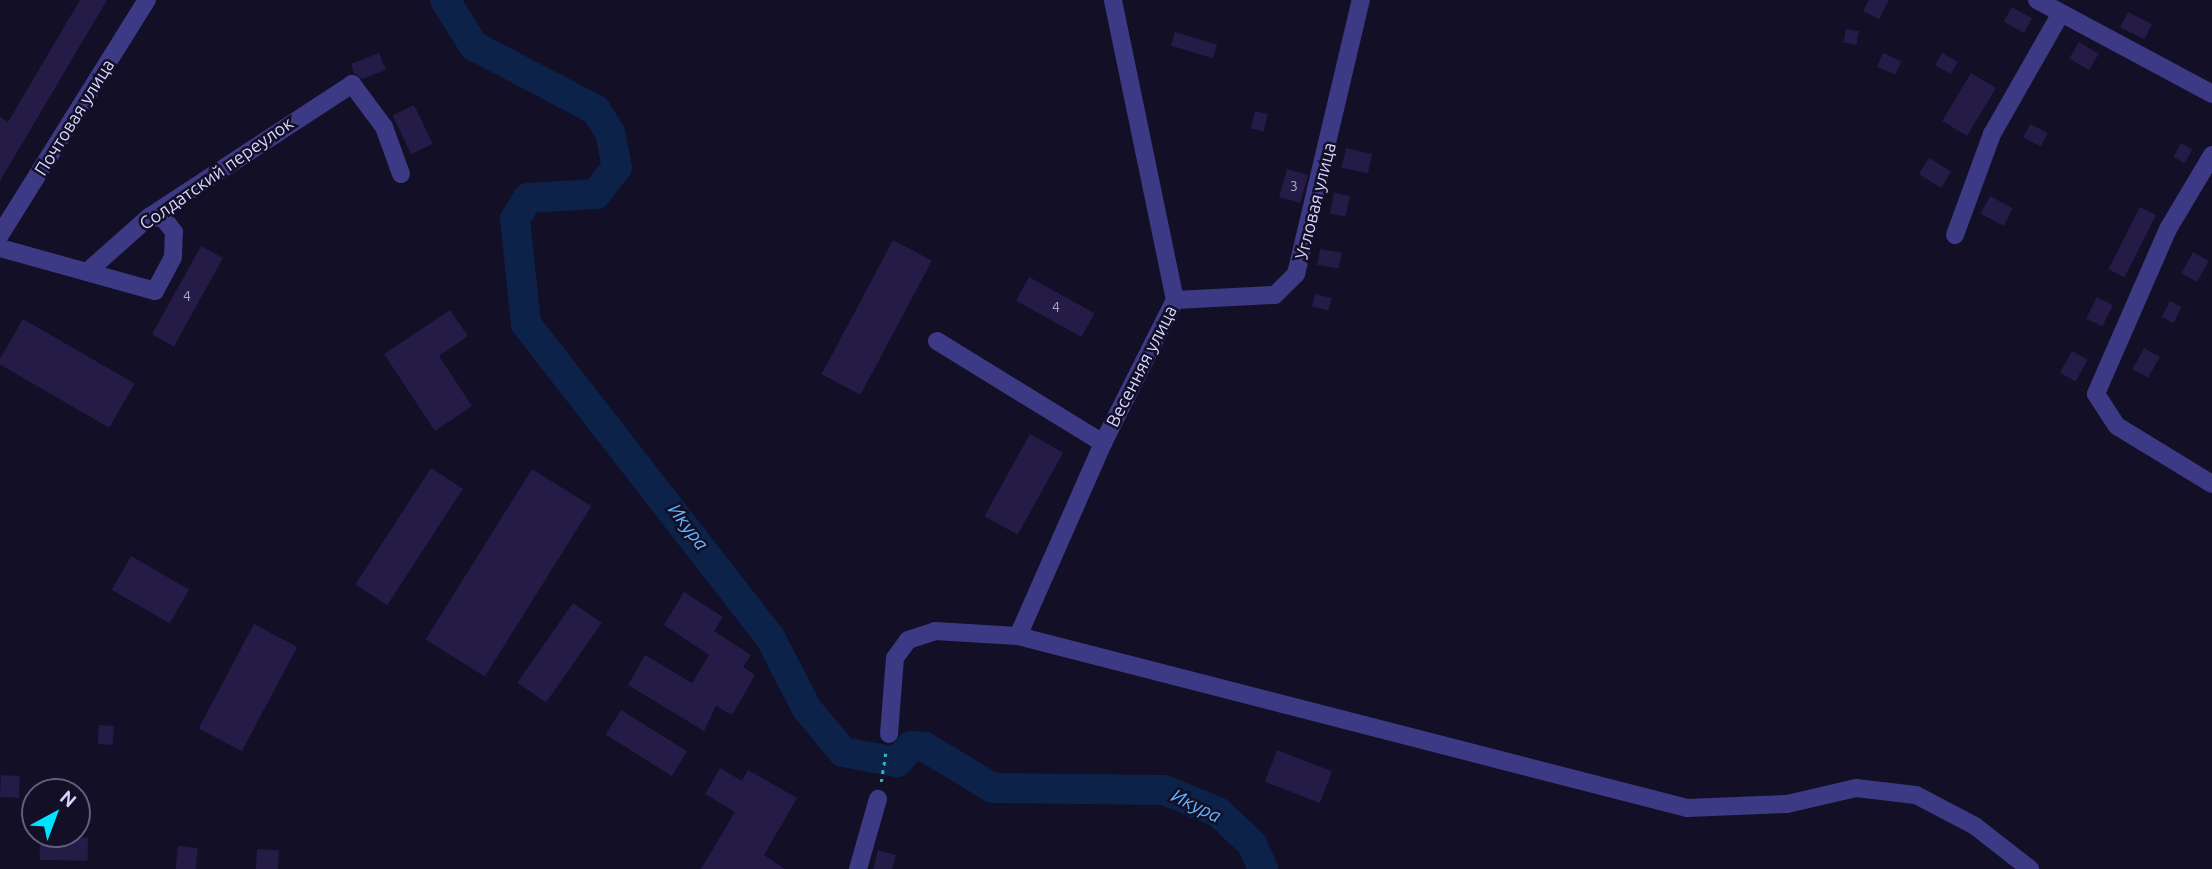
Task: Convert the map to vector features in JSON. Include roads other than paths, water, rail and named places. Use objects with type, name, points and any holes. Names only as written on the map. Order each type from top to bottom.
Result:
[{"type":"street","name":"Почтовая улица","points":[[0,235],[147,0]]},
{"type":"street","name":"Весенняя улица","points":[[1018,636],[1103,443],[1175,300],[1113,0]]},
{"type":"street","name":"Угловая улица","points":[[1175,300],[1275,295],[1296,274],[1361,0]]},
{"type":"street","points":[[2037,0],[2212,94]]},
{"type":"street","points":[[1955,235],[1992,134],[2061,13]]},
{"type":"street","name":"Солдатский переулок","points":[[87,272],[149,218],[352,84],[384,127],[401,174]]},
{"type":"street","points":[[2212,155],[2168,229],[2096,394],[2117,426],[2212,484]]},
{"type":"street","points":[[0,248],[155,291],[173,257],[174,232],[163,218],[149,218]]},
{"type":"street","points":[[937,341],[1103,443]]},
{"type":"street","points":[[888,734],[895,658],[908,640],[935,631],[1018,636],[1687,808],[1787,804],[1856,789],[1916,795],[1975,826],[2030,869]]},
{"type":"street","points":[[858,869],[878,799]]},
{"type":"waterway","name":"Икура","points":[[445,0],[474,46],[596,110],[610,132],[617,167],[596,194],[528,198],[515,219],[526,324],[770,637],[807,709],[843,752],[897,762],[911,746],[925,747],[993,788],[1164,790],[1218,812],[1252,844],[1263,869]]}]
